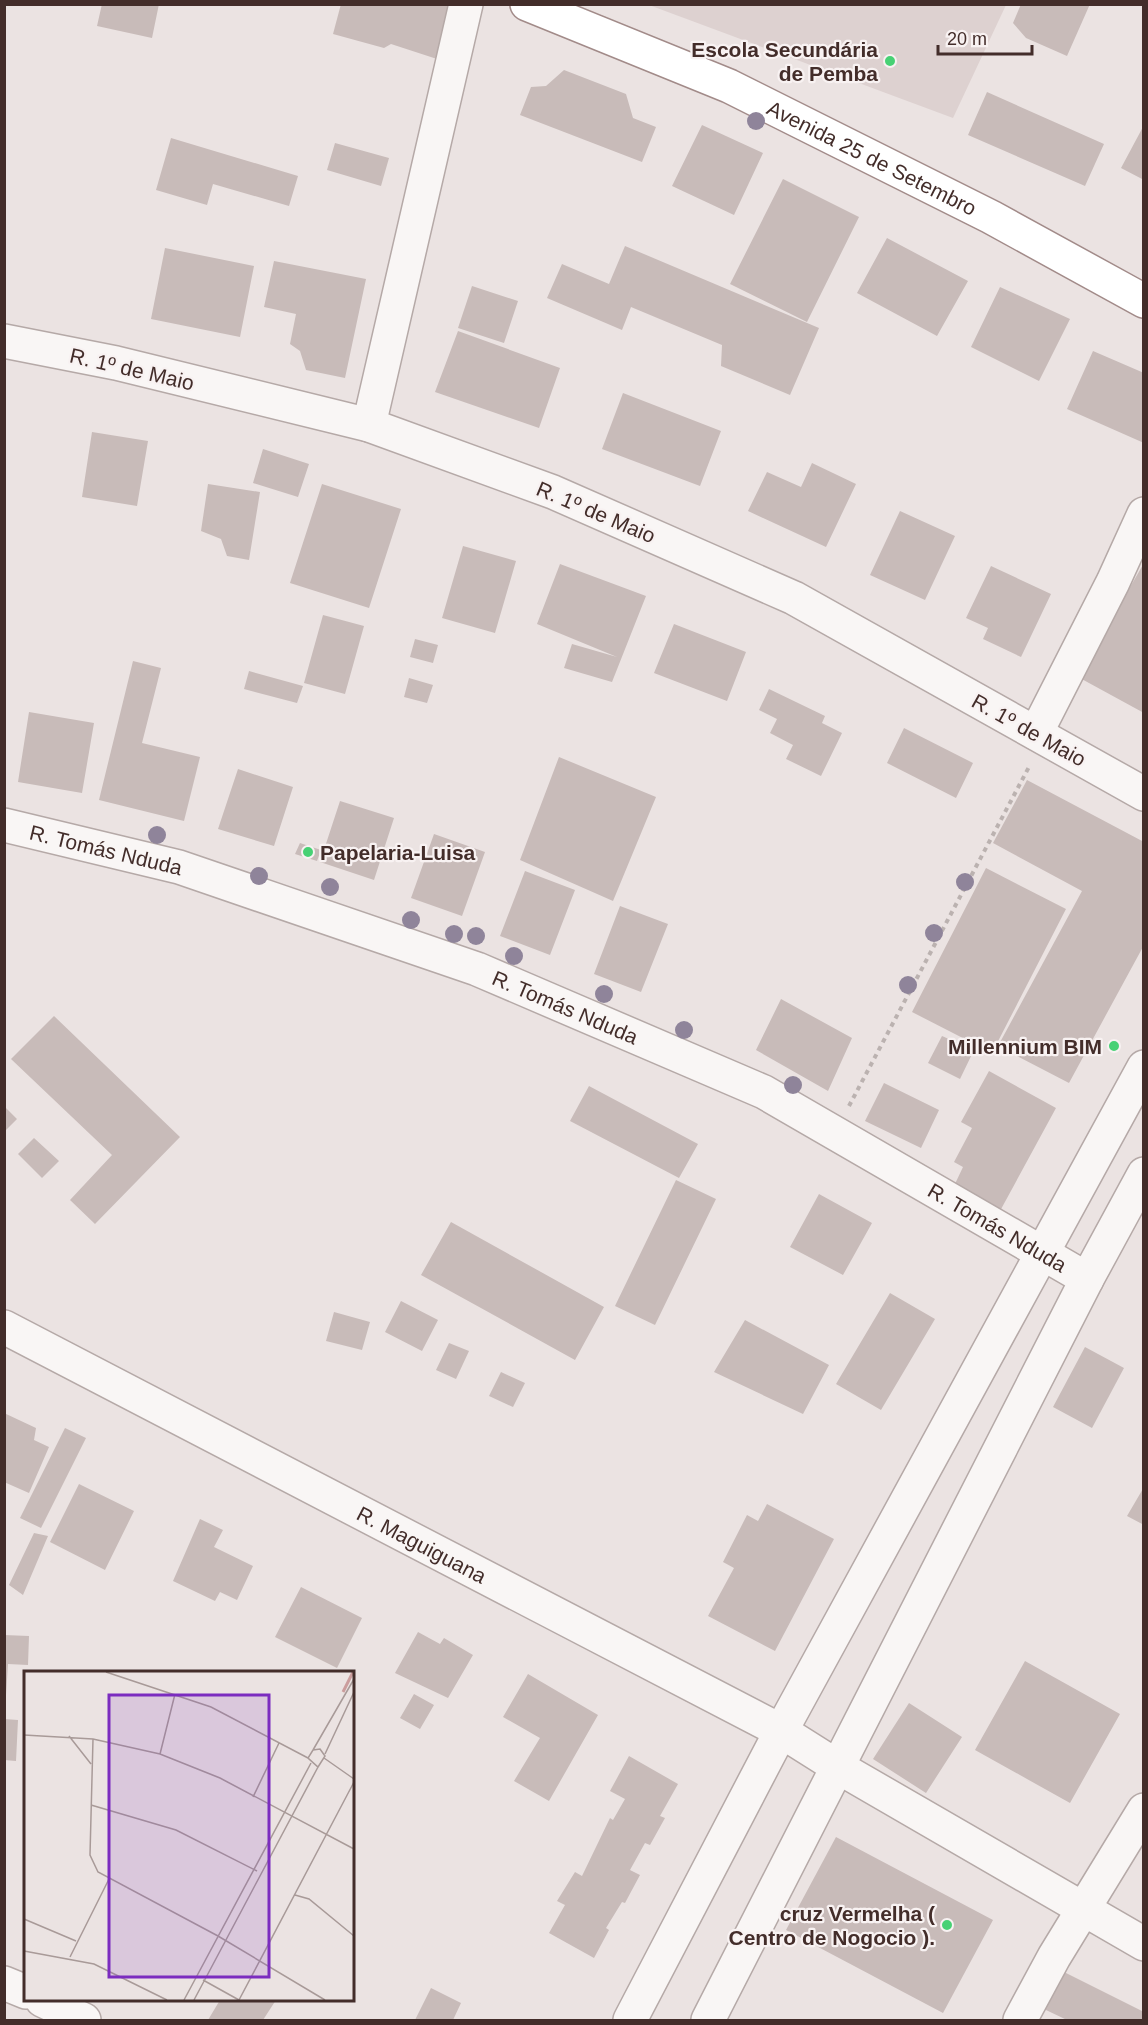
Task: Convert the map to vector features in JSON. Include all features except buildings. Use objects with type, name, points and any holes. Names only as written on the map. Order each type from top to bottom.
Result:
[{"type":"highway","name":"Avenida 25 de Setembro","points":[[527,4],[729,86],[991,217],[1143,301]]},
{"type":"street","points":[[369,425],[466,4]]},
{"type":"street","name":"R. 1º de Maio","points":[[4,340],[116,363],[369,425],[553,492],[794,598],[1034,746],[1143,794]]},
{"type":"street","points":[[1034,746],[1143,514]]},
{"type":"street","name":"R. Tomás Nduda","points":[[4,825],[179,867],[477,969],[764,1092],[1087,1279]]},
{"type":"street","points":[[630,2020],[782,1731],[1143,1067]]},
{"type":"street","points":[[708,2020],[1143,1174]]},
{"type":"street","name":"R. Maguiguana","points":[[4,1327],[782,1731],[838,1767],[1143,1944]]},
{"type":"street","points":[[1020,2020],[1054,1957],[1143,1810]]},
{"type":"street","points":[[4,1983],[24,1991]]},
{"type":"street","points":[[44,2001],[84,2020]]},
{"type":"path","points":[[835,1133],[1034,746]]},
{"type":"shaded area","name":"Escola Secundária de Pemba","points":[[649,5],[1006,5],[953,118]]},
{"type":"place","name":"Escola Secundária de Pemba","points":[[890,61]]},
{"type":"place","name":"Papelaria-Luisa","points":[[308,852]]},
{"type":"place","name":"Millennium BIM","points":[[1114,1046]]},
{"type":"place","name":"cruz Vermelha ( Centro de Nogocio ).","points":[[947,1925]]}]
